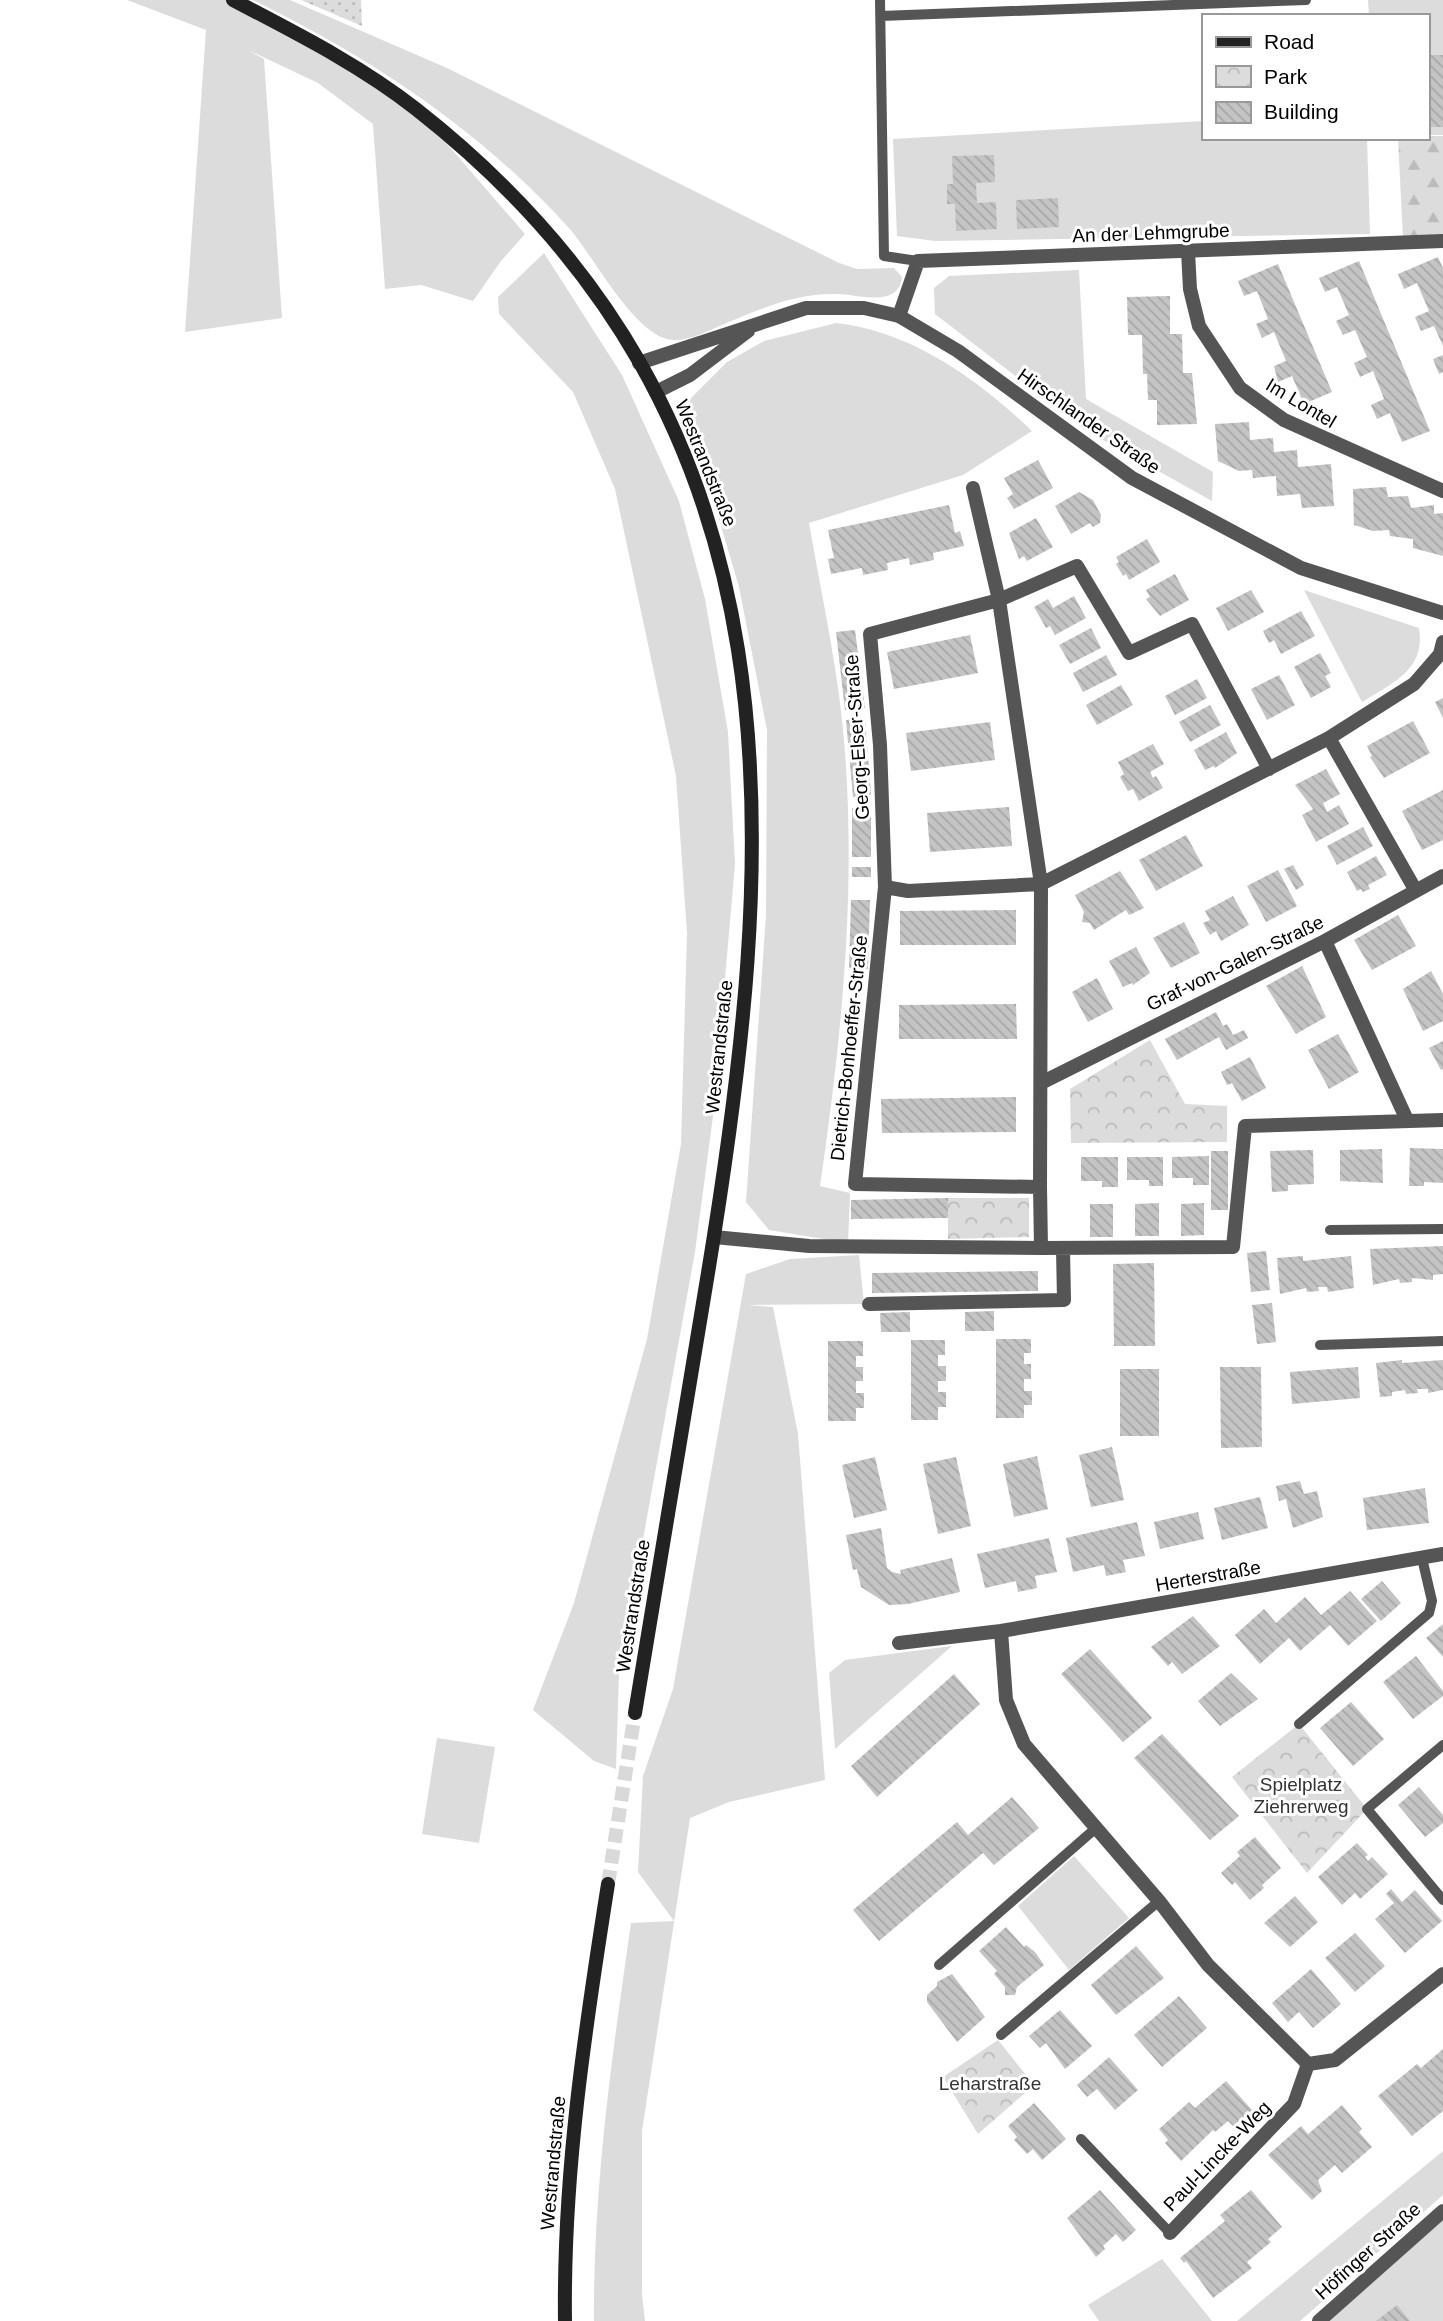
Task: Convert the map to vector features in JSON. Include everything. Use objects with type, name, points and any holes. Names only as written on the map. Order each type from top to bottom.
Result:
[{"type":"main road","name":"Westrandstraße","points":[[233,0],[375,79],[473,157],[535,218],[603,306],[656,392],[703,498],[717,543],[741,653],[750,732],[753,794],[751,914],[733,1105],[714,1237],[635,1713]]},
{"type":"main road","name":"Westrandstraße","points":[[565,2321],[565,2246],[576,2113],[589,2000],[608,1884]]},
{"type":"street","name":"An der Lehmgrube","points":[[918,261],[1443,241]]},
{"type":"street","name":"Im Lontel","points":[[1188,251],[1190,289],[1199,326],[1240,388],[1284,420],[1443,491]]},
{"type":"street","points":[[899,316],[918,261]]},
{"type":"street","name":"Hirschlander Straße","points":[[639,363],[806,308],[864,308],[899,316],[958,351],[1132,478],[1301,568],[1443,612]]},
{"type":"street","name":"Hirschlander Straße","points":[[656,392],[701,368],[754,327]]},
{"type":"street","points":[[973,488],[999,600],[1041,884],[1041,1248]]},
{"type":"street","points":[[999,600],[1077,566],[1129,653],[1192,624],[1269,769]]},
{"type":"street","name":"Georg-Elser-Straße","points":[[885,887],[880,745],[870,634],[999,600]]},
{"type":"street","points":[[885,887],[908,891],[1041,884],[1329,738],[1414,684],[1440,654],[1443,642]]},
{"type":"street","points":[[1329,738],[1416,891]]},
{"type":"street","name":"Graf-von-Galen-Straße","points":[[1043,1082],[1325,941],[1443,876]]},
{"type":"street","name":"Dietrich-Bonhoeffer-Straße","points":[[885,887],[855,1184],[1041,1187]]},
{"type":"street","points":[[1325,941],[1407,1120]]},
{"type":"street","points":[[714,1237],[809,1246],[1063,1249],[1233,1247],[1245,1126],[1443,1120]]},
{"type":"street","points":[[869,1304],[1064,1300],[1063,1249]]},
{"type":"street","name":"Herterstraße","points":[[1001,1631],[1443,1554]]},
{"type":"street","points":[[899,1643],[1001,1631],[1006,1700],[1024,1744],[1159,1901],[1208,1965],[1308,2064],[1335,2060],[1443,1974]]},
{"type":"street","name":"Paul-Lincke-Weg","points":[[1170,2233],[1294,2104],[1308,2064]]},
{"type":"street","name":"Höfinger Straße","points":[[1319,2321],[1398,2247],[1443,2211]]},
{"type":"lane","points":[[880,0],[884,256],[918,261]]},
{"type":"lane","points":[[881,16],[1306,0]]},
{"type":"lane","points":[[1330,1230],[1443,1229]]},
{"type":"lane","points":[[1321,1346],[1443,1341]]},
{"type":"lane","points":[[1299,1724],[1429,1614],[1432,1601],[1422,1558]]},
{"type":"lane","points":[[1443,1745],[1367,1809],[1443,1900]]},
{"type":"lane","points":[[939,1965],[1096,1828]]},
{"type":"lane","points":[[1001,2035],[1159,1901]]},
{"type":"lane","name":"Paul-Lincke-Weg","points":[[1082,2139],[1170,2233]]},
{"type":"green space","points":[[127,0],[233,0],[416,108],[525,234],[501,261],[473,301],[421,285],[385,289],[373,124],[318,83],[248,50],[264,59],[282,318],[185,332],[206,30]]},
{"type":"green space","points":[[253,0],[290,0],[447,68],[839,263],[857,269],[894,268],[902,277],[899,287],[893,293],[876,298],[821,294],[792,299],[687,339],[674,340],[660,336],[630,311],[568,227],[498,158],[421,98],[381,71],[297,22]]},
{"type":"green space","points":[[301,0],[361,0],[362,26]]},
{"type":"green space","points":[[1368,0],[1443,0],[1443,135],[1429,135],[1429,14],[1369,14]]},
{"type":"green space","points":[[1202,121],[1202,140],[1367,140],[1370,234],[935,241],[897,236],[893,139]]},
{"type":"green space","points":[[1429,136],[1443,136],[1443,237],[1403,238],[1398,140],[1429,140]]},
{"type":"green space","points":[[544,253],[622,375],[679,501],[705,599],[728,732],[735,864],[713,1116],[695,1252],[619,1672],[616,1769],[594,1761],[533,1710],[574,1603],[647,1339],[681,1144],[687,933],[676,776],[615,489],[573,392],[499,314],[498,297]]},
{"type":"green space","points":[[1079,270],[1086,399],[1213,472],[1212,501],[1087,431],[935,314],[934,288],[949,276]]},
{"type":"green space","points":[[836,323],[891,336],[917,347],[990,394],[1032,431],[963,475],[809,523],[839,695],[845,753],[849,862],[840,1024],[820,1186],[850,1193],[848,1243],[769,1230],[746,1202],[766,915],[767,730],[739,587],[685,404],[727,362],[764,341]]},
{"type":"green space","points":[[1304,590],[1419,628],[1420,642],[1412,665],[1395,681],[1362,702]]},
{"type":"green space","points":[[1150,1040],[1185,1104],[1227,1106],[1227,1142],[1071,1143],[1070,1089]]},
{"type":"green space","points":[[948,1198],[1029,1198],[1029,1237],[948,1239]]},
{"type":"green space","points":[[859,1255],[864,1304],[747,1305],[773,1307],[798,1434],[825,1780],[729,1802],[690,1818],[642,2131],[642,2295],[645,2321],[594,2321],[600,2171],[631,1923],[674,1921],[638,1872],[643,1776],[673,1689],[746,1274],[790,1259]]},
{"type":"green space","points":[[952,1646],[835,1749],[829,1673],[845,1660]]},
{"type":"green space","name":"Spielplatz Ziehrerweg","points":[[1299,1724],[1367,1809],[1307,1873],[1232,1777]]},
{"type":"green space","points":[[437,1738],[495,1747],[479,1843],[422,1834]]},
{"type":"green space","points":[[1074,1856],[1129,1918],[1069,1970],[1018,1906]]},
{"type":"green space","name":"Leharstraße","points":[[998,2040],[1034,2085],[978,2134],[943,2077]]},
{"type":"green space","points":[[1443,2151],[1443,2195],[1300,2321],[1237,2321]]},
{"type":"green space","points":[[1443,2211],[1443,2321],[1319,2321]]},
{"type":"green space","points":[[1162,2259],[1212,2321],[1099,2321],[1088,2305]]},
{"type":"building","points":[[1429,55],[1443,55],[1443,127],[1429,127]]},
{"type":"building","points":[[994,155],[995,182],[976,183],[977,203],[996,202],[997,229],[956,231],[955,204],[947,204],[947,184],[953,184],[952,156]]},
{"type":"building","points":[[1058,198],[1059,227],[1017,229],[1016,200]]},
{"type":"building","points":[[1438,257],[1443,268],[1443,346],[1434,326],[1421,331],[1415,317],[1429,311],[1417,283],[1404,289],[1398,274]]},
{"type":"building","points":[[1359,261],[1430,431],[1402,442],[1390,413],[1377,419],[1371,405],[1384,399],[1373,371],[1360,377],[1354,363],[1367,357],[1355,330],[1343,335],[1336,321],[1349,315],[1337,287],[1325,292],[1319,278]]},
{"type":"building","points":[[1278,264],[1332,392],[1304,404],[1292,376],[1278,382],[1274,366],[1286,361],[1274,332],[1262,338],[1256,324],[1268,319],[1257,291],[1244,296],[1238,281]]},
{"type":"building","points":[[1170,296],[1170,334],[1182,334],[1183,373],[1192,373],[1197,424],[1157,425],[1157,400],[1148,400],[1147,374],[1143,374],[1142,335],[1128,335],[1127,297]]},
{"type":"building","points":[[1443,355],[1443,372],[1439,374],[1433,359]]},
{"type":"building","points":[[1249,422],[1250,440],[1273,438],[1274,452],[1297,450],[1298,467],[1331,464],[1334,506],[1302,508],[1300,494],[1277,496],[1276,476],[1253,478],[1252,470],[1239,471],[1218,461],[1215,424]]},
{"type":"building","points":[[1038,460],[1053,488],[1014,509],[1007,498],[1013,494],[1004,478]]},
{"type":"building","points":[[1386,487],[1388,497],[1408,496],[1411,508],[1434,505],[1434,514],[1443,513],[1443,556],[1413,548],[1413,539],[1390,536],[1389,530],[1373,531],[1354,525],[1353,489]]},
{"type":"building","points":[[1079,492],[1093,500],[1101,515],[1100,523],[1093,527],[1090,523],[1071,534],[1055,506]]},
{"type":"building","points":[[949,505],[955,533],[960,531],[964,546],[933,553],[934,560],[910,565],[909,558],[887,563],[888,570],[863,575],[862,568],[831,574],[828,559],[834,558],[828,530]]},
{"type":"building","points":[[1036,518],[1053,547],[1027,561],[1024,556],[1019,559],[1009,533]]},
{"type":"building","points":[[1147,539],[1160,562],[1129,580],[1126,574],[1123,576],[1116,564],[1119,562],[1116,557]]},
{"type":"building","points":[[1175,574],[1189,600],[1160,616],[1146,599],[1150,597],[1146,590]]},
{"type":"building","points":[[1251,590],[1264,612],[1228,631],[1216,608]]},
{"type":"building","points":[[1074,596],[1086,618],[1055,635],[1050,626],[1046,628],[1034,607],[1048,599],[1053,608]]},
{"type":"building","points":[[1301,611],[1315,636],[1281,654],[1274,640],[1269,643],[1263,631]]},
{"type":"building","points":[[1091,628],[1101,648],[1070,664],[1059,645]]},
{"type":"building","points":[[855,630],[865,708],[845,710],[836,632]]},
{"type":"building","points":[[970,635],[978,673],[894,689],[887,652]]},
{"type":"building","points":[[1320,653],[1331,673],[1325,676],[1331,687],[1311,698],[1294,667]]},
{"type":"building","points":[[1106,655],[1117,675],[1083,692],[1073,673]]},
{"type":"building","points":[[1279,675],[1295,705],[1267,720],[1251,689]]},
{"type":"building","points":[[1197,679],[1207,698],[1175,715],[1165,696]]},
{"type":"building","points":[[1121,685],[1133,705],[1097,725],[1086,705]]},
{"type":"building","points":[[1443,698],[1443,718],[1435,702]]},
{"type":"building","points":[[1210,705],[1221,725],[1190,742],[1179,722]]},
{"type":"building","points":[[865,718],[871,795],[853,797],[846,720]]},
{"type":"building","points":[[1413,721],[1430,753],[1384,778],[1370,757],[1372,756],[1367,746]]},
{"type":"building","points":[[990,722],[995,760],[911,771],[906,733]]},
{"type":"building","points":[[1226,732],[1237,753],[1215,768],[1214,766],[1205,770],[1194,750]]},
{"type":"building","points":[[1153,744],[1164,764],[1150,772],[1153,778],[1156,776],[1163,788],[1139,801],[1133,789],[1128,791],[1120,777],[1124,774],[1118,762]]},
{"type":"building","points":[[1326,769],[1340,794],[1323,803],[1327,812],[1339,805],[1349,824],[1316,842],[1302,815],[1313,809],[1295,785]]},
{"type":"building","points":[[1443,790],[1443,840],[1422,850],[1402,811]]},
{"type":"building","points":[[1009,807],[1012,846],[930,852],[927,813]]},
{"type":"building","points":[[852,808],[871,808],[871,857],[852,857]]},
{"type":"building","points":[[1363,827],[1373,846],[1337,865],[1327,846]]},
{"type":"building","points":[[1186,835],[1203,866],[1156,891],[1139,860]]},
{"type":"building","points":[[1376,856],[1387,875],[1368,885],[1370,889],[1357,891],[1347,872]]},
{"type":"building","points":[[1293,865],[1304,885],[1296,890],[1284,869]]},
{"type":"building","points":[[852,867],[871,867],[871,877],[852,877]]},
{"type":"building","points":[[1278,870],[1297,906],[1266,922],[1247,886]]},
{"type":"building","points":[[1120,871],[1144,908],[1129,915],[1126,910],[1094,930],[1090,923],[1082,922],[1084,912],[1075,895]]},
{"type":"building","points":[[1233,896],[1249,925],[1221,941],[1216,931],[1210,935],[1203,923],[1210,920],[1205,911]]},
{"type":"building","points":[[851,900],[870,900],[868,969],[849,968]]},
{"type":"building","points":[[1016,910],[1016,945],[900,945],[900,911]]},
{"type":"building","points":[[1398,915],[1416,946],[1372,970],[1354,940]]},
{"type":"building","points":[[1184,922],[1200,953],[1171,968],[1153,938]]},
{"type":"building","points":[[1136,947],[1150,973],[1133,985],[1132,983],[1123,987],[1109,961]]},
{"type":"building","points":[[1302,966],[1326,1017],[1296,1034],[1266,986]]},
{"type":"building","points":[[1431,971],[1443,994],[1443,1021],[1423,1031],[1403,989]]},
{"type":"building","points":[[1097,978],[1113,1009],[1088,1022],[1072,992]]},
{"type":"building","points":[[1016,1004],[1017,1039],[899,1039],[899,1005]]},
{"type":"building","points":[[1216,1012],[1223,1026],[1227,1024],[1233,1035],[1244,1030],[1248,1038],[1226,1050],[1219,1037],[1177,1060],[1165,1039]]},
{"type":"building","points":[[1338,1034],[1359,1072],[1329,1089],[1308,1050]]},
{"type":"building","points":[[1443,1041],[1443,1069],[1441,1070],[1429,1048]]},
{"type":"building","points":[[1250,1057],[1266,1088],[1242,1101],[1232,1083],[1227,1085],[1221,1072]]},
{"type":"building","points":[[1016,1097],[1016,1132],[882,1133],[881,1099]]},
{"type":"building","points":[[1410,1148],[1443,1149],[1443,1183],[1424,1182],[1424,1186],[1409,1186]]},
{"type":"building","points":[[1382,1149],[1383,1183],[1340,1181],[1340,1150]]},
{"type":"building","points":[[1313,1150],[1314,1184],[1288,1185],[1288,1191],[1272,1192],[1270,1151]]},
{"type":"building","points":[[1211,1151],[1228,1151],[1228,1210],[1211,1210]]},
{"type":"building","points":[[1209,1156],[1209,1185],[1193,1185],[1193,1178],[1172,1178],[1172,1157]]},
{"type":"building","points":[[1081,1157],[1118,1157],[1118,1187],[1102,1187],[1102,1181],[1081,1181]]},
{"type":"building","points":[[1127,1157],[1163,1157],[1163,1186],[1149,1186],[1149,1180],[1127,1180]]},
{"type":"building","points":[[948,1198],[948,1218],[851,1219],[851,1200]]},
{"type":"building","points":[[1159,1203],[1159,1236],[1135,1236],[1135,1204]]},
{"type":"building","points":[[1204,1203],[1204,1235],[1181,1236],[1181,1204]]},
{"type":"building","points":[[1090,1204],[1113,1204],[1113,1237],[1090,1237]]},
{"type":"building","points":[[1443,1246],[1443,1274],[1433,1275],[1433,1280],[1412,1278],[1412,1282],[1400,1283],[1399,1279],[1373,1285],[1370,1249]]},
{"type":"building","points":[[1266,1251],[1270,1290],[1251,1292],[1247,1253]]},
{"type":"building","points":[[1303,1256],[1303,1261],[1351,1256],[1354,1288],[1328,1292],[1327,1287],[1318,1287],[1319,1291],[1307,1292],[1306,1288],[1280,1294],[1277,1258]]},
{"type":"building","points":[[1154,1263],[1155,1346],[1114,1346],[1113,1264]]},
{"type":"building","points":[[1038,1271],[1038,1291],[872,1293],[872,1273]]},
{"type":"building","points":[[1272,1303],[1276,1342],[1257,1344],[1252,1305]]},
{"type":"building","points":[[994,1311],[994,1331],[965,1331],[965,1312]]},
{"type":"building","points":[[910,1312],[910,1332],[881,1332],[880,1313]]},
{"type":"building","points":[[996,1339],[1031,1339],[1031,1353],[1024,1353],[1024,1364],[1031,1364],[1031,1379],[1024,1379],[1024,1391],[1032,1391],[1032,1405],[1024,1405],[1024,1418],[996,1418]]},
{"type":"building","points":[[911,1340],[945,1340],[945,1355],[938,1355],[938,1366],[946,1366],[946,1381],[938,1381],[938,1392],[946,1392],[946,1407],[938,1407],[938,1420],[911,1420]]},
{"type":"building","points":[[828,1341],[863,1341],[863,1356],[856,1356],[856,1367],[863,1367],[863,1381],[856,1381],[856,1393],[864,1393],[864,1408],[856,1408],[856,1421],[828,1421]]},
{"type":"building","points":[[1402,1360],[1402,1363],[1443,1360],[1443,1390],[1428,1393],[1428,1389],[1417,1389],[1418,1393],[1406,1394],[1405,1390],[1392,1392],[1392,1396],[1380,1397],[1376,1363]]},
{"type":"building","points":[[1220,1367],[1261,1367],[1262,1447],[1221,1448]]},
{"type":"building","points":[[1358,1367],[1360,1398],[1292,1404],[1290,1372]]},
{"type":"building","points":[[1120,1369],[1159,1369],[1159,1436],[1120,1436]]},
{"type":"building","points":[[1112,1447],[1124,1500],[1091,1507],[1079,1455]]},
{"type":"building","points":[[1037,1456],[1048,1509],[1014,1517],[1003,1464]]},
{"type":"building","points":[[875,1457],[887,1510],[854,1518],[842,1465]]},
{"type":"building","points":[[956,1457],[971,1526],[938,1534],[923,1464]]},
{"type":"building","points":[[1300,1481],[1304,1494],[1317,1491],[1323,1517],[1293,1528],[1286,1499],[1279,1501],[1276,1486]]},
{"type":"building","points":[[1425,1488],[1429,1523],[1367,1530],[1363,1498]]},
{"type":"building","points":[[1260,1497],[1268,1528],[1222,1540],[1214,1508]]},
{"type":"building","points":[[1198,1512],[1204,1539],[1160,1549],[1154,1522]]},
{"type":"building","points":[[1137,1522],[1145,1556],[1123,1560],[1126,1572],[1106,1576],[1104,1565],[1073,1572],[1066,1538]]},
{"type":"building","points":[[881,1528],[887,1568],[901,1574],[900,1570],[952,1558],[960,1592],[908,1604],[889,1605],[861,1587],[857,1569],[853,1570],[846,1535]]},
{"type":"building","points":[[1049,1538],[1057,1572],[1035,1576],[1037,1588],[1018,1592],[1016,1581],[985,1588],[977,1554]]},
{"type":"building","points":[[1382,1581],[1401,1603],[1381,1621],[1361,1599]]},
{"type":"building","points":[[1350,1591],[1377,1621],[1348,1646],[1330,1625],[1300,1651],[1289,1638],[1260,1664],[1235,1635],[1264,1609],[1276,1623],[1305,1597],[1321,1615]]},
{"type":"building","points":[[1193,1616],[1220,1646],[1182,1674],[1172,1662],[1168,1666],[1151,1647]]},
{"type":"building","points":[[1443,1624],[1443,1657],[1426,1638]]},
{"type":"building","points":[[1090,1649],[1152,1718],[1123,1742],[1061,1674]]},
{"type":"building","points":[[1416,1656],[1443,1691],[1443,1696],[1413,1719],[1383,1682]]},
{"type":"building","points":[[1231,1673],[1258,1699],[1220,1726],[1198,1701]]},
{"type":"building","points":[[954,1674],[980,1704],[877,1797],[851,1766]]},
{"type":"building","points":[[1351,1702],[1384,1739],[1353,1766],[1320,1728]]},
{"type":"building","points":[[1162,1734],[1239,1816],[1210,1840],[1134,1758]]},
{"type":"building","points":[[1419,1787],[1443,1815],[1443,1823],[1425,1837],[1398,1805]]},
{"type":"building","points":[[1012,1797],[1039,1828],[994,1865],[983,1853],[879,1941],[853,1910],[957,1822],[968,1835]]},
{"type":"building","points":[[1255,1837],[1281,1868],[1250,1900],[1235,1882],[1232,1885],[1221,1873],[1240,1856],[1237,1852]]},
{"type":"building","points":[[1357,1843],[1368,1855],[1365,1857],[1368,1861],[1372,1857],[1388,1874],[1360,1899],[1355,1893],[1342,1905],[1318,1877]]},
{"type":"building","points":[[1391,1889],[1402,1902],[1415,1890],[1442,1921],[1405,1953],[1375,1919],[1394,1903],[1386,1894]]},
{"type":"building","points":[[1295,1896],[1318,1922],[1290,1947],[1264,1923]]},
{"type":"building","points":[[1006,1927],[1024,1947],[1026,1945],[1035,1952],[1044,1965],[1017,1987],[1015,1995],[1005,1995],[1005,1987],[994,1974],[997,1971],[979,1951]]},
{"type":"building","points":[[1355,1933],[1385,1966],[1355,1992],[1325,1958]]},
{"type":"building","points":[[1136,1946],[1164,1978],[1116,2015],[1091,1985]]},
{"type":"building","points":[[1311,1969],[1341,2004],[1313,2028],[1299,2012],[1288,2022],[1272,2003]]},
{"type":"building","points":[[952,1974],[985,2017],[957,2042],[927,2002],[927,1995],[937,1986],[937,1982]]},
{"type":"building","points":[[1179,1996],[1207,2028],[1162,2067],[1134,2035]]},
{"type":"building","points":[[1060,2010],[1092,2046],[1065,2069],[1046,2043],[1040,2048],[1029,2036]]},
{"type":"building","points":[[1443,2049],[1443,2111],[1412,2136],[1378,2096],[1417,2064],[1421,2068]]},
{"type":"building","points":[[1109,2057],[1138,2090],[1115,2110],[1097,2089],[1087,2097],[1077,2085]]},
{"type":"building","points":[[1226,2081],[1252,2110],[1233,2126],[1228,2121],[1215,2132],[1213,2130],[1181,2161],[1165,2143],[1168,2140],[1159,2129],[1189,2102],[1195,2108]]},
{"type":"building","points":[[1034,2103],[1066,2139],[1042,2160],[1033,2149],[1027,2154],[1014,2140],[1017,2137],[1008,2126]]},
{"type":"building","points":[[1342,2105],[1362,2129],[1359,2132],[1372,2147],[1342,2173],[1335,2165],[1318,2180],[1322,2191],[1312,2200],[1268,2155],[1301,2126],[1308,2134]]},
{"type":"building","points":[[1100,2190],[1136,2230],[1123,2242],[1116,2234],[1096,2257],[1067,2218]]},
{"type":"building","points":[[1251,2190],[1282,2227],[1268,2239],[1271,2242],[1247,2262],[1252,2268],[1213,2298],[1186,2261],[1184,2263],[1180,2258],[1225,2221],[1220,2215]]},
{"type":"building","points":[[1397,2305],[1410,2321],[1376,2321]]},
{"type":"tunnel","points":[[608,1884],[635,1713]]}]
